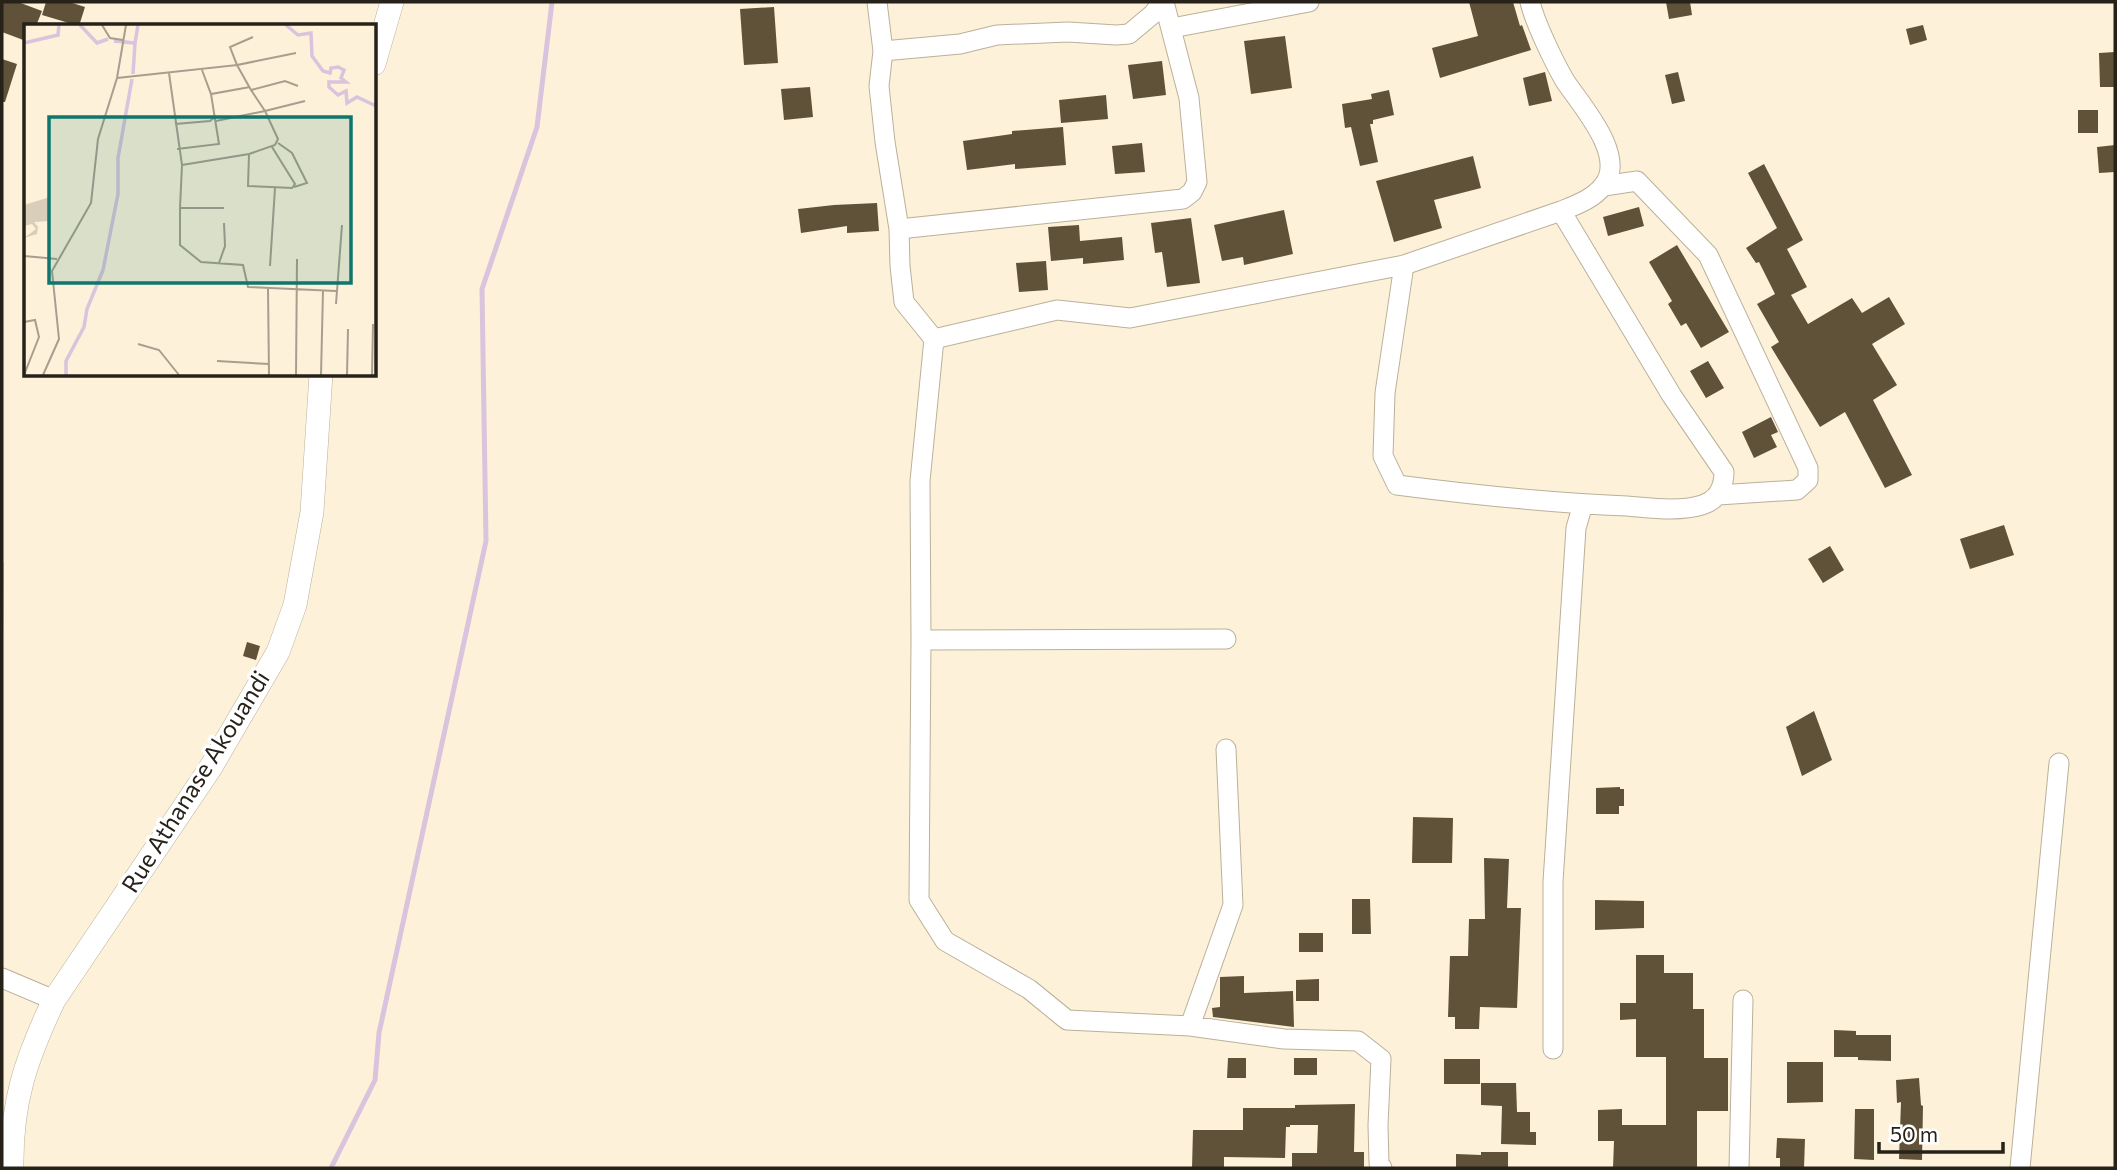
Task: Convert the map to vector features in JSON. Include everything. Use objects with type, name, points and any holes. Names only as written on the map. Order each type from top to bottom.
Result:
[{"type":"street","points":[[376,57],[392,2]]},
{"type":"street","points":[[877,2],[883,51],[879,86],[884,142],[899,229],[905,302],[934,339],[920,481],[919,900],[945,942],[1030,989],[1067,1020],[1190,1026],[1284,1039],[1358,1041],[1381,1059],[1378,1125],[1379,1163],[1382,1168]]},
{"type":"street","points":[[883,51],[960,44],[998,35],[1068,32],[1129,34],[1163,2]]},
{"type":"street","points":[[899,229],[1183,199],[1192,192],[1197,182],[1189,98],[1163,2]]},
{"type":"street","points":[[1172,28],[1310,2]]},
{"type":"street","points":[[934,339],[1057,310],[1130,318],[1404,265],[1586,200],[1604,186],[1610,172],[1610,157],[1591,116],[1565,80],[1530,2]]},
{"type":"street","points":[[1604,186],[1637,181],[1708,255],[1808,468],[1808,480],[1797,490],[1718,495]]},
{"type":"street","points":[[1404,265],[1385,393],[1383,456],[1397,485],[1583,504],[1680,509],[1704,505],[1718,495],[1724,484],[1724,472],[1672,396],[1561,211]]},
{"type":"street","name":"Rue Athanase Akouandi","points":[[12,1168],[12,1137],[19,1086],[39,1031],[54,1000],[211,767],[278,652],[295,605],[312,512],[321,376]]},
{"type":"street","points":[[1553,1049],[1554,869],[1576,528],[1583,504]]},
{"type":"street","points":[[921,640],[1226,639]]},
{"type":"street","points":[[1190,1026],[1233,905],[1226,748]]},
{"type":"street","points":[[2020,1168],[2059,763]]},
{"type":"street","points":[[2,978],[54,1000]]},
{"type":"street","points":[[1740,1168],[1743,1000]]},
{"type":"shaded area","points":[[2,563],[4,563],[2,730]]},
{"type":"building","points":[[2,2],[18,2],[42,11],[37,24],[24,24],[24,40],[2,32]]},
{"type":"building","points":[[46,2],[69,2],[85,7],[80,24],[42,15]]},
{"type":"building","points":[[1469,2],[1513,2],[1531,50],[1440,78],[1432,48],[1478,36]]},
{"type":"building","points":[[1666,2],[1690,2],[1692,15],[1669,19]]},
{"type":"building","points":[[774,7],[778,63],[744,65],[740,9]]},
{"type":"building","points":[[1923,25],[1927,40],[1910,45],[1906,29]]},
{"type":"building","points":[[1285,36],[1292,88],[1251,94],[1244,41]]},
{"type":"building","points":[[2115,52],[2115,87],[2100,87],[2099,53]]},
{"type":"building","points":[[2,59],[17,64],[5,102],[2,102]]},
{"type":"building","points":[[1162,61],[1166,95],[1133,99],[1128,65]]},
{"type":"building","points":[[1545,72],[1552,101],[1529,106],[1523,78]]},
{"type":"building","points":[[1678,72],[1685,101],[1672,104],[1665,75]]},
{"type":"building","points":[[810,87],[813,117],[784,120],[781,89]]},
{"type":"building","points":[[1389,90],[1394,115],[1373,120],[1373,124],[1370,124],[1378,162],[1360,166],[1351,127],[1345,128],[1342,104],[1372,99],[1371,94]]},
{"type":"building","points":[[1106,95],[1108,119],[1061,123],[1059,100]]},
{"type":"building","points":[[2078,110],[2098,110],[2098,133],[2078,133]]},
{"type":"building","points":[[1063,127],[1066,165],[1015,169],[1015,164],[967,170],[963,141],[1012,134],[1012,131]]},
{"type":"building","points":[[1142,143],[1145,172],[1115,174],[1112,146]]},
{"type":"building","points":[[2115,145],[2115,172],[2099,173],[2097,147]]},
{"type":"building","points":[[1473,156],[1481,188],[1434,200],[1442,228],[1394,242],[1376,181]]},
{"type":"building","points":[[1764,164],[1803,240],[1787,249],[1807,287],[1791,295],[1808,324],[1852,298],[1862,313],[1889,297],[1905,324],[1872,344],[1897,385],[1873,400],[1912,475],[1885,488],[1845,412],[1820,427],[1771,347],[1779,342],[1757,304],[1775,294],[1759,262],[1756,263],[1746,248],[1777,228],[1748,173]]},
{"type":"building","points":[[877,203],[879,231],[847,233],[847,226],[801,233],[798,209]]},
{"type":"building","points":[[1639,207],[1644,226],[1608,236],[1603,217]]},
{"type":"building","points":[[1284,210],[1293,254],[1244,265],[1243,257],[1222,261],[1214,225]]},
{"type":"building","points":[[1191,218],[1200,283],[1167,287],[1162,252],[1155,253],[1151,223]]},
{"type":"building","points":[[1079,225],[1080,241],[1122,237],[1124,260],[1083,264],[1083,258],[1051,261],[1048,227]]},
{"type":"building","points":[[1677,245],[1729,332],[1701,348],[1686,323],[1681,326],[1668,304],[1672,301],[1649,262]]},
{"type":"building","points":[[1046,261],[1048,290],[1019,292],[1016,263]]},
{"type":"building","points":[[1708,361],[1724,388],[1706,398],[1690,371]]},
{"type":"building","points":[[1771,417],[1778,432],[1771,435],[1777,447],[1754,458],[1742,432]]},
{"type":"building","points":[[2004,525],[2014,555],[1970,569],[1960,539]]},
{"type":"building","points":[[1830,546],[1844,570],[1823,583],[1808,559]]},
{"type":"building","points":[[247,642],[260,646],[256,660],[243,656]]},
{"type":"building","points":[[1814,711],[1832,760],[1802,776],[1786,727]]},
{"type":"building","points":[[1596,788],[1624,789],[1624,806],[1619,806],[1619,814],[1596,814]]},
{"type":"building","points":[[1413,817],[1453,818],[1452,863],[1412,863]]},
{"type":"building","points":[[1484,858],[1509,859],[1507,908],[1521,908],[1517,1008],[1480,1007],[1479,1029],[1455,1029],[1455,1017],[1448,1017],[1450,956],[1468,956],[1469,919],[1485,919]]},
{"type":"building","points":[[1352,899],[1370,899],[1371,934],[1352,934]]},
{"type":"building","points":[[1595,900],[1644,901],[1644,928],[1595,930]]},
{"type":"building","points":[[1299,933],[1323,933],[1323,952],[1299,952]]},
{"type":"building","points":[[1636,955],[1664,955],[1664,973],[1693,973],[1693,1009],[1704,1009],[1704,1058],[1728,1058],[1728,1111],[1697,1111],[1697,1168],[1613,1168],[1614,1141],[1598,1141],[1598,1110],[1622,1109],[1622,1125],[1666,1125],[1666,1057],[1636,1057],[1636,1019],[1620,1020],[1620,1003],[1636,1003]]},
{"type":"building","points":[[1244,976],[1244,993],[1293,991],[1294,1027],[1213,1017],[1212,1008],[1220,1007],[1220,977]]},
{"type":"building","points":[[1319,979],[1319,1001],[1296,1001],[1296,980]]},
{"type":"building","points":[[1834,1030],[1856,1031],[1856,1035],[1891,1035],[1891,1061],[1834,1057]]},
{"type":"building","points":[[1228,1058],[1246,1058],[1246,1078],[1227,1078]]},
{"type":"building","points":[[1294,1058],[1317,1058],[1317,1075],[1294,1075]]},
{"type":"building","points":[[1444,1059],[1480,1059],[1480,1084],[1444,1084]]},
{"type":"building","points":[[1787,1062],[1823,1062],[1823,1102],[1787,1103]]},
{"type":"building","points":[[1919,1078],[1923,1106],[1922,1160],[1899,1159],[1901,1102],[1897,1103],[1896,1080]]},
{"type":"building","points":[[1481,1083],[1516,1083],[1517,1112],[1530,1112],[1530,1132],[1536,1132],[1536,1145],[1501,1144],[1502,1106],[1481,1105]]},
{"type":"building","points":[[1355,1104],[1354,1152],[1364,1152],[1364,1168],[1292,1168],[1292,1153],[1317,1153],[1318,1125],[1290,1125],[1286,1127],[1285,1158],[1224,1157],[1224,1168],[1192,1168],[1193,1130],[1243,1130],[1243,1108]]},
{"type":"building","points":[[1855,1109],[1874,1109],[1874,1160],[1854,1159]]},
{"type":"building","points":[[1777,1138],[1805,1139],[1804,1168],[1780,1168],[1780,1158],[1776,1158]]},
{"type":"building","points":[[1481,1152],[1508,1152],[1508,1168],[1456,1168],[1456,1154],[1481,1155]]},
{"type":"waterway","points":[[331,1168],[375,1080],[379,1033],[486,541],[482,289],[537,127],[552,2]]}]
